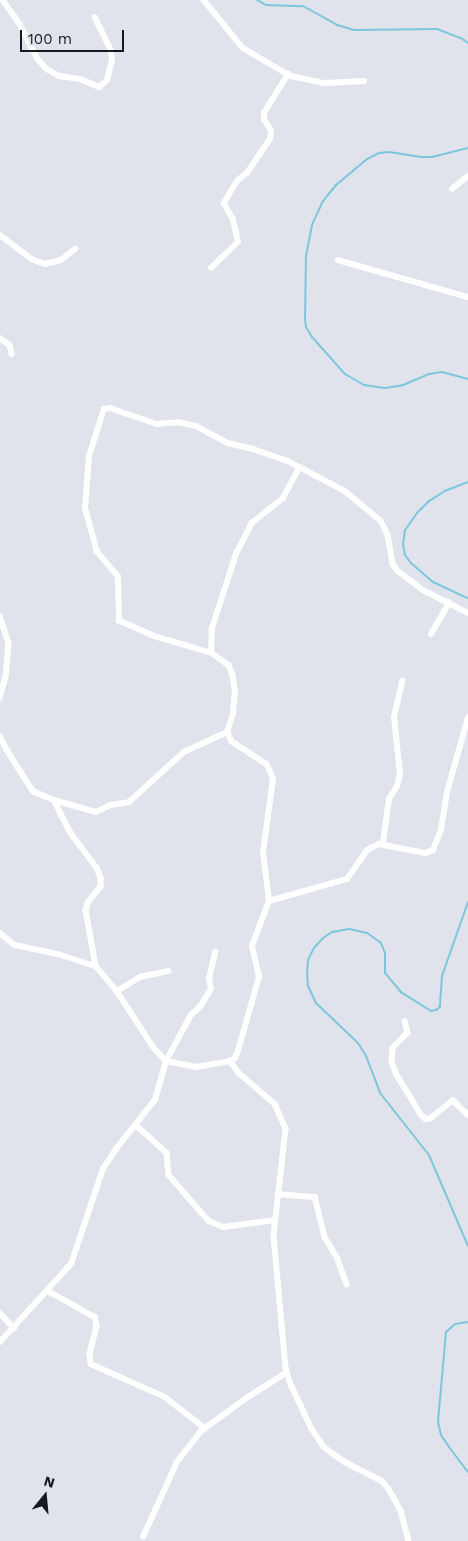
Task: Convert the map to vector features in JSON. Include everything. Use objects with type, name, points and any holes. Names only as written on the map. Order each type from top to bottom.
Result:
[{"type":"street","points":[[3,0],[20,24],[37,58],[47,69],[59,76],[80,79],[99,87],[107,80],[112,60],[105,37],[95,18]]},
{"type":"street","points":[[204,0],[243,48],[288,74],[305,80],[324,82],[364,81]]},
{"type":"street","points":[[211,268],[238,242],[233,220],[224,204],[237,181],[247,173],[270,139],[271,132],[264,120],[264,113],[288,74]]},
{"type":"street","points":[[452,189],[468,176]]},
{"type":"street","points":[[0,236],[32,259],[45,264],[61,260],[74,249]]},
{"type":"street","points":[[338,260],[468,297]]},
{"type":"street","points":[[0,338],[10,345],[12,354]]},
{"type":"street","points":[[54,800],[70,832],[97,868],[101,878],[101,887],[89,902],[86,910],[96,966],[117,992],[154,1048],[166,1062],[196,1067],[230,1061],[238,1051],[258,977],[252,946],[269,901],[263,852],[272,775],[262,761],[232,742],[227,732],[233,714],[235,684],[229,666],[211,653],[153,636],[119,621],[118,577],[97,552],[85,503],[89,456],[104,409],[110,408],[157,424],[184,422],[196,426],[228,443],[277,457],[345,491],[376,516],[388,535],[391,557],[398,571],[423,590],[468,613]]},
{"type":"street","points":[[211,653],[211,636],[215,615],[236,554],[252,523],[283,498],[298,468]]},
{"type":"street","points":[[431,634],[449,603]]},
{"type":"street","points":[[0,616],[9,643],[6,677],[0,698]]},
{"type":"street","points":[[383,843],[389,799],[397,786],[400,776],[394,717],[402,680]]},
{"type":"street","points":[[269,901],[347,879],[367,850],[383,843],[426,853],[431,852],[435,848],[441,830],[449,784],[468,718]]},
{"type":"street","points":[[0,736],[30,788],[54,800],[96,812],[111,805],[125,804],[184,752],[227,732]]},
{"type":"street","points":[[0,933],[15,945],[58,954],[96,966]]},
{"type":"street","points":[[0,1342],[66,1272],[75,1257],[103,1169],[116,1149],[155,1100],[166,1062],[191,1015],[200,1007],[210,989],[209,979],[215,952]]},
{"type":"street","points":[[117,992],[140,977],[168,971]]},
{"type":"street","points":[[405,1021],[408,1033],[393,1048],[392,1062],[397,1075],[422,1116],[426,1119],[431,1118],[453,1100],[468,1115]]},
{"type":"street","points":[[230,1061],[239,1073],[272,1100],[284,1122],[286,1132],[275,1220],[278,1294],[286,1373],[306,1418],[324,1448],[343,1461],[382,1482],[389,1489],[401,1511],[409,1541]]},
{"type":"street","points":[[136,1125],[167,1152],[169,1175],[209,1221],[218,1226],[229,1227],[275,1220]]},
{"type":"street","points":[[278,1194],[315,1197],[325,1237],[337,1257],[347,1284]]},
{"type":"street","points":[[48,1291],[95,1317],[97,1326],[90,1354],[91,1364],[165,1397],[205,1428]]},
{"type":"street","points":[[0,1313],[14,1328]]},
{"type":"street","points":[[143,1537],[177,1462],[205,1428],[286,1373]]},
{"type":"waterway","points":[[257,0],[266,5],[303,6],[337,25],[354,30],[437,29],[461,38],[468,43]]},
{"type":"waterway","points":[[468,148],[433,157],[389,152],[379,153],[367,159],[336,185],[323,201],[312,225],[306,256],[305,319],[306,327],[312,337],[345,374],[364,385],[385,388],[403,385],[429,374],[442,372],[468,379]]},
{"type":"waterway","points":[[468,482],[445,491],[429,501],[417,513],[405,530],[403,544],[405,555],[411,563],[433,582],[468,598]]},
{"type":"waterway","points":[[468,902],[442,976],[440,1007],[436,1010],[431,1011],[401,992],[385,973],[385,953],[381,943],[367,933],[349,929],[332,932],[314,948],[308,960],[307,973],[308,986],[316,1003],[358,1043],[366,1056],[380,1093],[429,1155],[468,1246]]},
{"type":"waterway","points":[[468,1322],[455,1324],[446,1332],[438,1422],[441,1435],[468,1472]]}]
